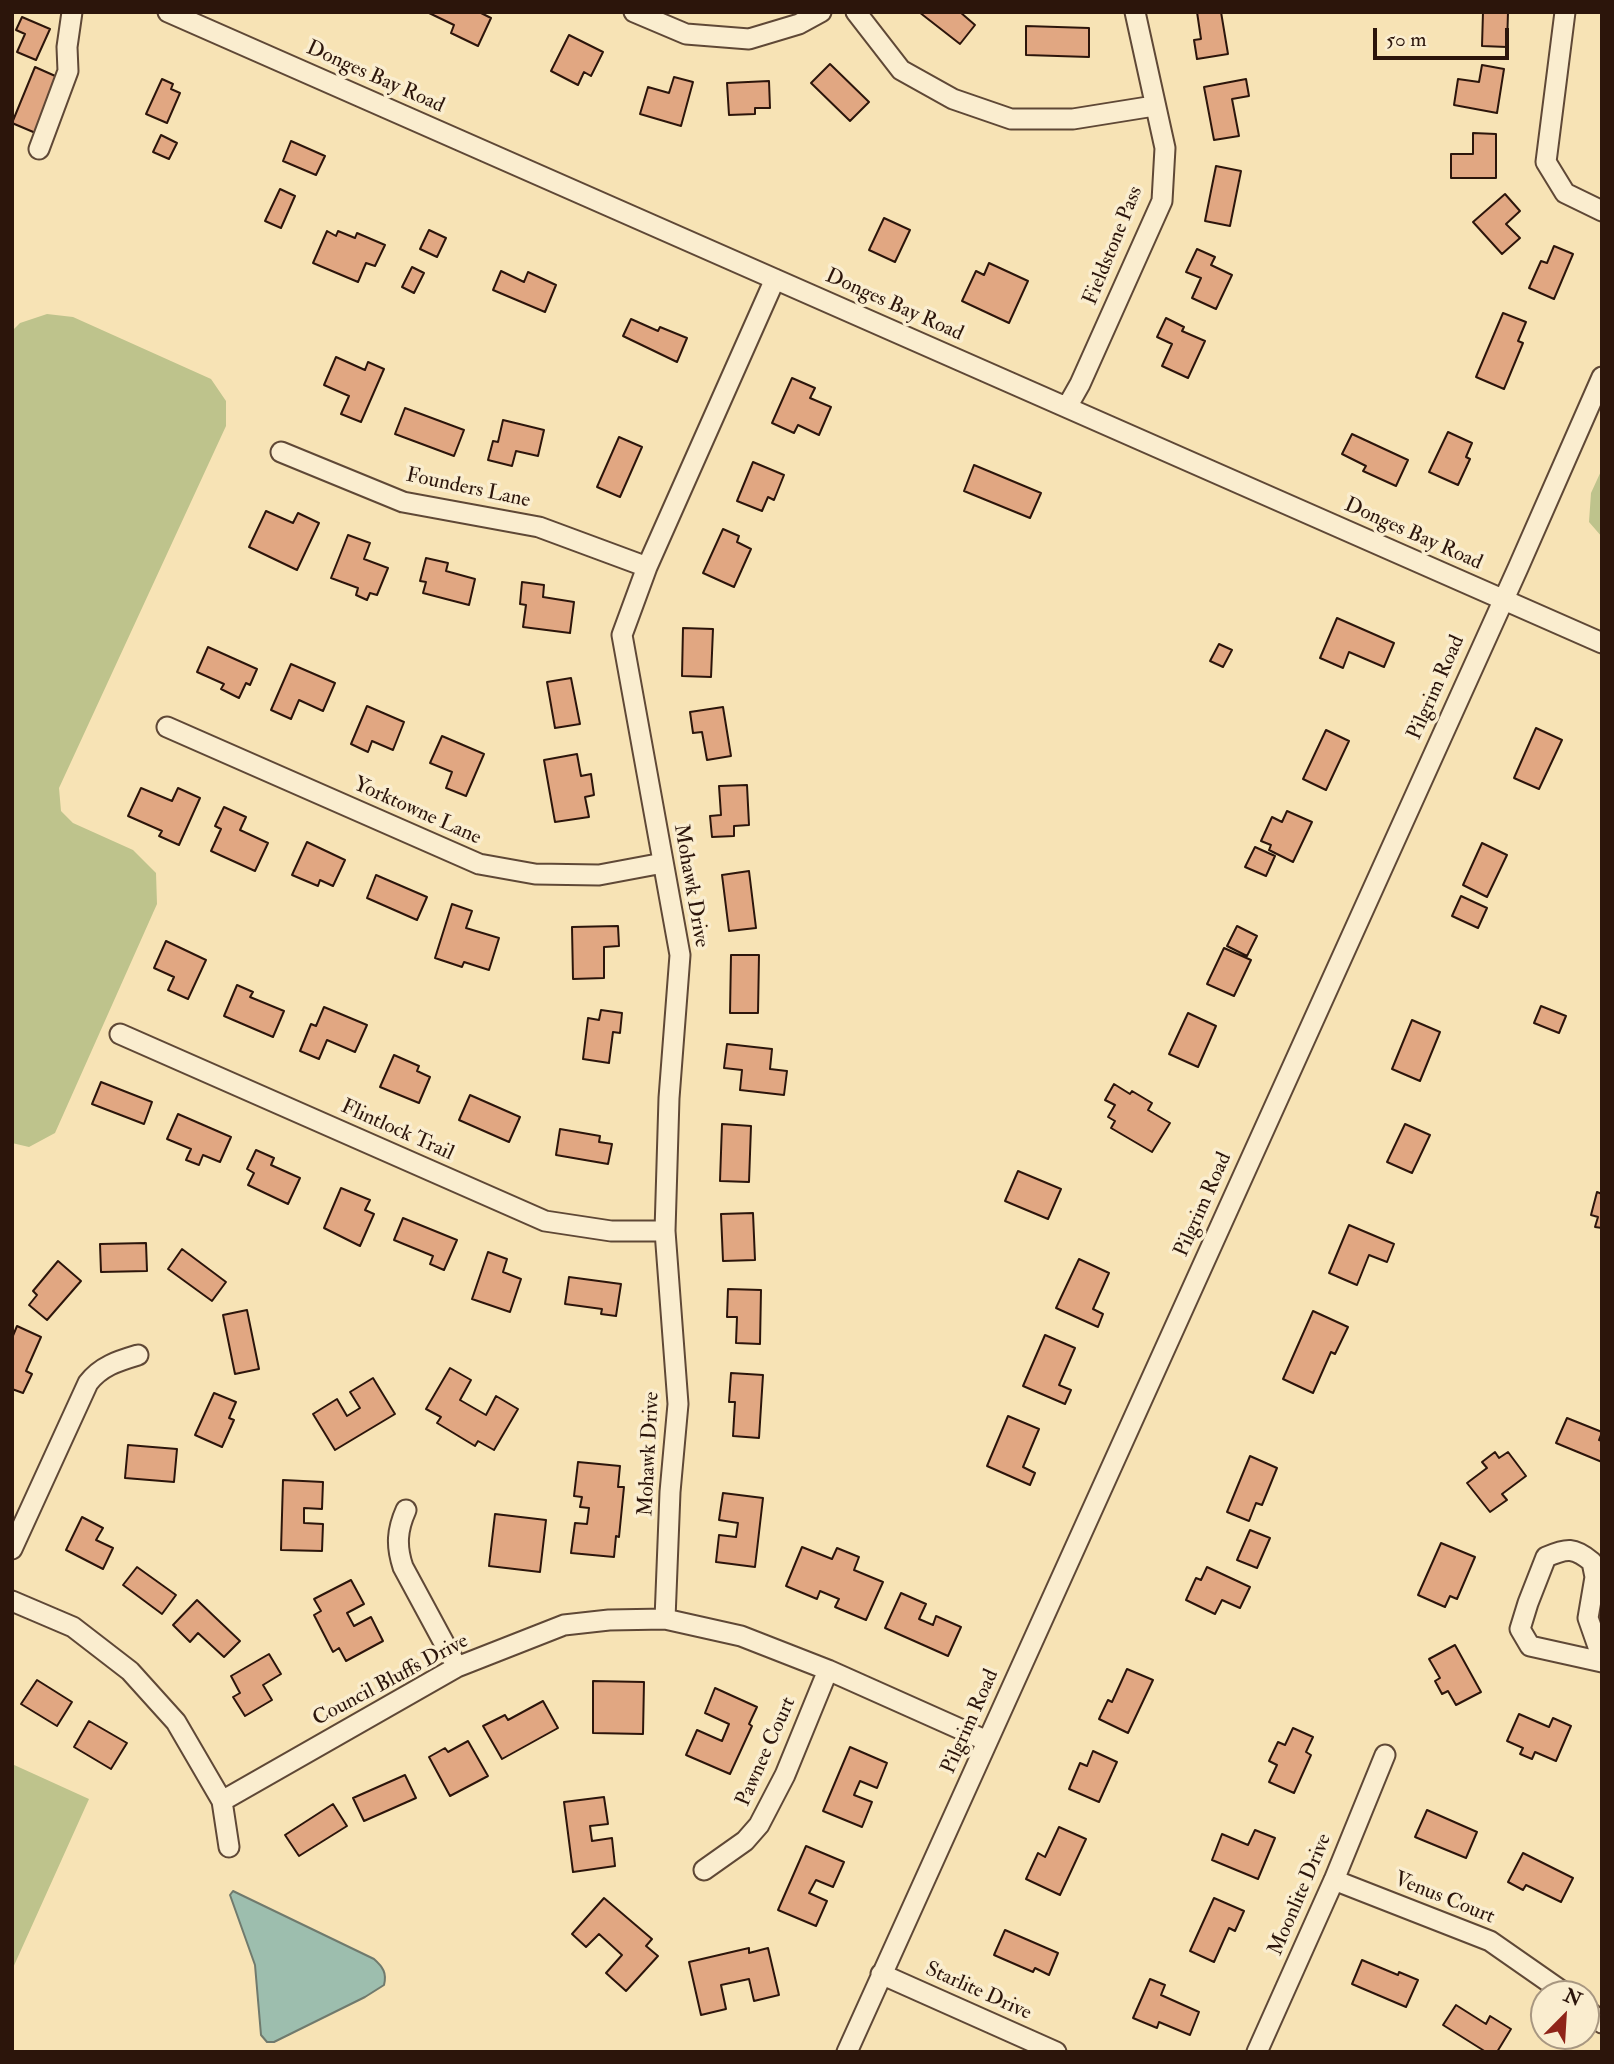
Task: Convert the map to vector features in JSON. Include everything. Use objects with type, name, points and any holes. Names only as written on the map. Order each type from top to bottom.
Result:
[{"type":"street","points":[[39,149],[68,71],[67,47],[72,12]]},
{"type":"street","name":"Donges Bay Road","points":[[169,12],[1602,643]]},
{"type":"street","points":[[634,12],[686,34],[749,39],[799,24],[821,12]]},
{"type":"street","points":[[856,12],[901,70],[953,99],[1011,119],[1073,120],[1154,106]]},
{"type":"street","name":"Fieldstone Pass","points":[[1067,407],[1080,384],[1162,201],[1165,148],[1135,12]]},
{"type":"street","points":[[1564,12],[1546,162],[1565,193],[1602,211]]},
{"type":"street","name":"Mohawk Drive","points":[[666,1619],[670,1492],[678,1404],[666,1231],[668,1098],[680,955],[622,635],[647,567],[775,279]]},
{"type":"street","name":"Pilgrim Road","points":[[847,2052],[1602,377]]},
{"type":"street","name":"Founders Lane","points":[[281,452],[403,502],[539,527],[647,567]]},
{"type":"street","name":"Yorktowne Lane","points":[[167,727],[479,864],[535,874],[599,876],[663,863]]},
{"type":"street","name":"Flintlock Trail","points":[[120,1034],[545,1221],[611,1231],[666,1231]]},
{"type":"street","points":[[12,1549],[88,1383],[104,1367],[138,1355]]},
{"type":"street","points":[[406,1510],[398,1535],[403,1567],[457,1667]]},
{"type":"street","points":[[1562,1550],[1578,1551],[1592,1562],[1595,1577],[1588,1618],[1602,1660],[1530,1646],[1520,1629],[1546,1558],[1562,1550]]},
{"type":"street","points":[[12,1601],[73,1627],[130,1671],[176,1722],[222,1801],[229,1847]]},
{"type":"street","name":"Council Bluffs Drive","points":[[222,1801],[457,1667],[565,1625],[608,1620],[666,1619],[741,1636],[828,1670],[987,1741]]},
{"type":"street","name":"Pawnee Court","points":[[704,1870],[746,1841],[759,1825],[785,1775],[828,1670]]},
{"type":"street","name":"Moonlite Drive","points":[[1257,2052],[1334,1880],[1385,1755]]},
{"type":"street","name":"Venus Court","points":[[1334,1880],[1490,1941],[1546,1980]]},
{"type":"street","name":"Starlite Drive","points":[[881,1974],[1056,2052]]},
{"type":"green space","points":[[47,314],[73,317],[211,379],[226,401],[226,426],[59,788],[61,811],[73,823],[133,850],[156,873],[157,904],[55,1133],[29,1147],[12,1143],[12,331],[20,323]]},
{"type":"green space","points":[[1602,469],[1602,537],[1589,522],[1591,493]]},
{"type":"green space","points":[[12,1764],[89,1799],[12,1970]]},
{"type":"shaded area","points":[[233,1891],[374,1959],[384,1970],[384,1985],[274,2042],[267,2042],[261,2035],[255,1965],[230,1895]]},
{"type":"building","points":[[427,12],[479,12],[491,18],[478,46],[451,33],[454,25]]},
{"type":"building","points":[[919,12],[960,12],[975,25],[960,44]]},
{"type":"building","points":[[1197,12],[1221,12],[1228,54],[1197,59],[1194,40],[1201,39]]},
{"type":"building","points":[[1483,12],[1508,12],[1507,47],[1482,46]]},
{"type":"building","points":[[22,17],[50,29],[36,60],[17,52],[25,34],[16,30]]},
{"type":"building","points":[[1026,26],[1089,28],[1089,57],[1026,55]]},
{"type":"building","points":[[569,35],[603,52],[591,76],[584,72],[578,85],[551,71]]},
{"type":"building","points":[[830,64],[869,102],[850,121],[811,83]]},
{"type":"building","points":[[1482,65],[1504,69],[1497,113],[1454,105],[1458,79],[1479,82]]},
{"type":"building","points":[[35,67],[62,79],[38,134],[12,123]]},
{"type":"building","points":[[674,77],[693,82],[681,126],[640,114],[648,87],[669,93]]},
{"type":"building","points":[[162,79],[173,84],[171,89],[180,93],[167,123],[146,114]]},
{"type":"building","points":[[1246,79],[1249,96],[1232,99],[1239,136],[1214,140],[1204,87]]},
{"type":"building","points":[[769,81],[770,108],[755,108],[755,114],[729,115],[727,83]]},
{"type":"building","points":[[1473,133],[1496,134],[1496,178],[1451,178],[1451,154],[1473,154]]},
{"type":"building","points":[[161,135],[177,143],[169,159],[153,152]]},
{"type":"building","points":[[291,141],[325,156],[316,175],[283,161]]},
{"type":"building","points":[[1216,166],[1241,171],[1230,226],[1205,221]]},
{"type":"building","points":[[280,189],[295,196],[281,228],[265,221]]},
{"type":"building","points":[[1505,194],[1520,211],[1506,224],[1520,238],[1502,254],[1473,222]]},
{"type":"building","points":[[884,218],[910,230],[895,262],[869,250]]},
{"type":"building","points":[[429,230],[446,238],[437,257],[420,249]]},
{"type":"building","points":[[327,231],[336,236],[338,231],[355,238],[357,233],[385,245],[375,266],[366,263],[358,282],[313,263]]},
{"type":"building","points":[[1554,246],[1573,254],[1554,299],[1529,288],[1541,261],[1547,263]]},
{"type":"building","points":[[1197,249],[1215,257],[1211,265],[1232,275],[1216,309],[1192,298],[1201,278],[1186,272]]},
{"type":"building","points":[[989,263],[1028,281],[1009,323],[962,301],[976,271],[984,275]]},
{"type":"building","points":[[412,267],[424,273],[414,293],[402,287]]},
{"type":"building","points":[[501,271],[524,282],[528,272],[556,285],[545,312],[493,290]]},
{"type":"building","points":[[1503,313],[1526,322],[1518,341],[1523,343],[1504,389],[1476,377]]},
{"type":"building","points":[[1166,318],[1184,327],[1182,331],[1205,341],[1188,378],[1162,366],[1172,344],[1157,337]]},
{"type":"building","points":[[631,319],[658,331],[660,327],[687,338],[677,362],[623,336]]},
{"type":"building","points":[[336,357],[365,370],[368,362],[384,369],[361,422],[341,414],[349,396],[324,385]]},
{"type":"building","points":[[792,378],[815,388],[810,398],[831,407],[819,435],[798,425],[794,433],[772,423]]},
{"type":"building","points":[[405,408],[464,430],[454,456],[395,434]]},
{"type":"building","points":[[503,420],[544,430],[538,456],[516,451],[512,466],[488,460],[493,441],[498,442]]},
{"type":"building","points":[[1448,432],[1472,443],[1466,457],[1470,459],[1458,485],[1429,472]]},
{"type":"building","points":[[1352,434],[1408,460],[1396,486],[1363,471],[1366,466],[1342,454]]},
{"type":"building","points":[[619,437],[642,447],[620,497],[597,487]]},
{"type":"building","points":[[753,462],[784,475],[774,500],[768,497],[762,511],[737,501]]},
{"type":"building","points":[[974,465],[1041,493],[1030,518],[964,491]]},
{"type":"building","points":[[266,511],[293,523],[298,513],[319,523],[297,570],[249,547]]},
{"type":"building","points":[[723,529],[739,536],[737,542],[751,549],[734,587],[703,573]]},
{"type":"building","points":[[348,535],[370,543],[364,559],[388,568],[377,595],[370,593],[367,600],[356,595],[358,588],[331,578]]},
{"type":"building","points":[[426,558],[448,563],[446,571],[475,579],[469,605],[423,593],[426,582],[420,581]]},
{"type":"building","points":[[522,582],[544,585],[543,597],[574,602],[570,633],[523,627],[526,605],[520,604]]},
{"type":"building","points":[[1337,618],[1394,643],[1384,667],[1349,652],[1343,668],[1320,658]]},
{"type":"building","points":[[683,628],[713,629],[711,677],[682,676]]},
{"type":"building","points":[[1219,644],[1232,650],[1223,667],[1210,661]]},
{"type":"building","points":[[208,647],[257,669],[250,685],[246,683],[239,698],[221,689],[224,684],[197,672]]},
{"type":"building","points":[[291,664],[335,683],[323,711],[299,700],[291,719],[271,710]]},
{"type":"building","points":[[571,678],[580,724],[555,728],[547,682]]},
{"type":"building","points":[[367,706],[404,722],[393,750],[372,741],[368,752],[351,744]]},
{"type":"building","points":[[723,707],[731,756],[707,760],[702,732],[693,733],[690,712]]},
{"type":"building","points":[[1536,728],[1562,740],[1539,789],[1514,778]]},
{"type":"building","points":[[1326,730],[1349,741],[1326,790],[1303,779]]},
{"type":"building","points":[[442,736],[484,754],[466,796],[446,788],[452,772],[430,763]]},
{"type":"building","points":[[577,754],[581,776],[591,774],[594,795],[585,797],[589,817],[555,822],[544,760]]},
{"type":"building","points":[[747,785],[749,825],[734,826],[734,836],[712,837],[710,816],[721,815],[719,786]]},
{"type":"building","points":[[141,788],[172,801],[178,788],[200,798],[179,845],[159,836],[162,831],[128,816]]},
{"type":"building","points":[[224,807],[246,817],[240,830],[268,843],[255,871],[211,851],[221,829],[215,826]]},
{"type":"building","points":[[1287,811],[1312,822],[1293,862],[1269,850],[1271,845],[1261,841],[1272,817],[1282,822]]},
{"type":"building","points":[[307,842],[345,860],[333,886],[320,880],[318,886],[292,875]]},
{"type":"building","points":[[1482,843],[1507,855],[1487,897],[1463,885]]},
{"type":"building","points":[[1255,847],[1275,856],[1266,876],[1245,867]]},
{"type":"building","points":[[749,871],[756,928],[729,931],[722,875]]},
{"type":"building","points":[[376,875],[427,897],[417,920],[367,898]]},
{"type":"building","points":[[1461,896],[1487,908],[1478,928],[1452,916]]},
{"type":"building","points":[[452,904],[472,911],[466,928],[499,938],[489,970],[464,962],[462,967],[435,958]]},
{"type":"building","points":[[618,926],[619,946],[604,947],[604,978],[573,979],[572,927]]},
{"type":"building","points":[[1237,926],[1257,936],[1247,956],[1227,946]]},
{"type":"building","points":[[166,941],[206,960],[188,999],[168,990],[174,977],[154,968]]},
{"type":"building","points":[[1224,948],[1251,960],[1234,996],[1207,984]]},
{"type":"building","points":[[731,955],[759,955],[758,1013],[730,1013]]},
{"type":"building","points":[[237,985],[253,992],[250,997],[284,1011],[273,1037],[224,1016]]},
{"type":"building","points":[[1541,1006],[1566,1016],[1559,1033],[1534,1023]]},
{"type":"building","points":[[324,1007],[367,1025],[355,1052],[327,1040],[319,1059],[300,1051],[311,1024],[316,1026]]},
{"type":"building","points":[[601,1010],[622,1013],[620,1033],[613,1032],[609,1063],[583,1059],[588,1018],[599,1020]]},
{"type":"building","points":[[1188,1013],[1216,1026],[1198,1067],[1169,1054]]},
{"type":"building","points":[[1412,1020],[1440,1032],[1420,1081],[1392,1069]]},
{"type":"building","points":[[727,1044],[772,1049],[770,1069],[787,1071],[784,1095],[740,1090],[742,1070],[724,1068]]},
{"type":"building","points":[[394,1055],[419,1066],[417,1071],[430,1077],[419,1103],[380,1087]]},
{"type":"building","points":[[101,1082],[152,1102],[144,1124],[92,1104]]},
{"type":"building","points":[[1114,1084],[1152,1103],[1148,1110],[1170,1123],[1152,1152],[1111,1128],[1115,1121],[1108,1117],[1115,1105],[1105,1100]]},
{"type":"building","points":[[470,1095],[520,1117],[509,1142],[459,1120]]},
{"type":"building","points":[[178,1114],[231,1137],[220,1162],[203,1155],[199,1165],[186,1160],[191,1149],[167,1139]]},
{"type":"building","points":[[722,1124],[751,1126],[749,1182],[720,1181]]},
{"type":"building","points":[[1405,1124],[1430,1135],[1412,1173],[1387,1162]]},
{"type":"building","points":[[560,1129],[600,1136],[599,1142],[612,1144],[608,1164],[556,1155]]},
{"type":"building","points":[[256,1150],[274,1158],[271,1165],[300,1178],[288,1204],[248,1185],[254,1173],[247,1169]]},
{"type":"building","points":[[1018,1171],[1061,1189],[1048,1219],[1005,1201]]},
{"type":"building","points":[[341,1188],[370,1200],[365,1210],[374,1214],[360,1246],[324,1228]]},
{"type":"building","points":[[1597,1192],[1602,1194],[1602,1228],[1595,1227],[1598,1217],[1591,1215]]},
{"type":"building","points":[[753,1213],[755,1260],[723,1261],[721,1214]]},
{"type":"building","points":[[403,1218],[457,1240],[444,1270],[430,1264],[433,1256],[394,1240]]},
{"type":"building","points":[[1349,1225],[1394,1244],[1387,1262],[1369,1255],[1357,1285],[1329,1273]]},
{"type":"building","points":[[146,1243],[147,1271],[101,1272],[100,1244]]},
{"type":"building","points":[[182,1249],[226,1282],[212,1301],[168,1269]]},
{"type":"building","points":[[488,1252],[507,1259],[503,1272],[521,1279],[510,1312],[472,1299]]},
{"type":"building","points":[[1079,1259],[1109,1273],[1093,1309],[1103,1314],[1098,1327],[1056,1308]]},
{"type":"building","points":[[58,1261],[81,1281],[47,1320],[29,1305],[37,1295],[33,1291]]},
{"type":"building","points":[[569,1277],[621,1284],[616,1316],[601,1314],[602,1309],[565,1304]]},
{"type":"building","points":[[728,1289],[761,1290],[760,1344],[736,1343],[737,1317],[727,1317]]},
{"type":"building","points":[[247,1310],[259,1369],[235,1374],[223,1315]]},
{"type":"building","points":[[1313,1311],[1348,1327],[1335,1354],[1331,1352],[1313,1393],[1283,1379]]},
{"type":"building","points":[[17,1326],[41,1337],[26,1371],[32,1374],[23,1393],[12,1389],[12,1338]]},
{"type":"building","points":[[1045,1335],[1075,1348],[1059,1385],[1071,1390],[1065,1404],[1023,1386]]},
{"type":"building","points":[[450,1368],[471,1380],[460,1400],[486,1415],[496,1396],[518,1409],[494,1450],[478,1441],[475,1446],[437,1423],[441,1417],[426,1409]]},
{"type":"building","points":[[731,1373],[763,1375],[759,1438],[733,1436],[735,1402],[729,1402]]},
{"type":"building","points":[[373,1378],[395,1414],[335,1450],[313,1414],[337,1399],[347,1416],[360,1408],[350,1392]]},
{"type":"building","points":[[214,1393],[236,1402],[229,1418],[234,1420],[222,1447],[195,1435]]},
{"type":"building","points":[[1008,1416],[1039,1429],[1023,1467],[1035,1473],[1030,1485],[987,1466]]},
{"type":"building","points":[[1567,1418],[1602,1432],[1599,1440],[1602,1441],[1602,1462],[1556,1443]]},
{"type":"building","points":[[128,1445],[177,1449],[174,1482],[125,1478]]},
{"type":"building","points":[[1495,1452],[1499,1458],[1508,1452],[1526,1476],[1502,1494],[1507,1500],[1490,1512],[1467,1483],[1487,1468],[1482,1462]]},
{"type":"building","points":[[1250,1456],[1277,1468],[1262,1505],[1256,1503],[1249,1521],[1227,1512]]},
{"type":"building","points":[[578,1462],[620,1466],[618,1487],[624,1487],[619,1537],[616,1536],[614,1557],[571,1553],[575,1523],[587,1524],[589,1508],[580,1507],[582,1497],[574,1496]]},
{"type":"building","points":[[283,1480],[323,1482],[322,1509],[304,1508],[304,1523],[323,1524],[322,1551],[281,1550]]},
{"type":"building","points":[[723,1493],[763,1498],[755,1567],[716,1562],[719,1535],[736,1537],[738,1523],[719,1520]]},
{"type":"building","points":[[495,1514],[546,1520],[540,1572],[489,1566]]},
{"type":"building","points":[[82,1517],[103,1528],[96,1540],[113,1548],[103,1569],[66,1550]]},
{"type":"building","points":[[1250,1530],[1270,1538],[1257,1568],[1237,1560]]},
{"type":"building","points":[[1441,1543],[1475,1557],[1457,1599],[1450,1596],[1445,1607],[1418,1595]]},
{"type":"building","points":[[802,1547],[832,1559],[837,1548],[859,1557],[854,1570],[883,1582],[866,1620],[835,1607],[839,1599],[820,1591],[817,1599],[786,1586]]},
{"type":"building","points":[[137,1567],[176,1595],[162,1614],[123,1585]]},
{"type":"building","points":[[1207,1567],[1250,1587],[1240,1608],[1222,1600],[1215,1614],[1186,1600],[1196,1578],[1201,1580]]},
{"type":"building","points":[[351,1580],[364,1604],[347,1613],[354,1626],[371,1617],[383,1641],[346,1661],[339,1648],[333,1652],[314,1615],[321,1611],[314,1599]]},
{"type":"building","points":[[901,1593],[926,1604],[919,1619],[933,1625],[936,1616],[961,1627],[948,1656],[885,1628]]},
{"type":"building","points":[[197,1600],[240,1641],[224,1657],[198,1633],[190,1642],[173,1625]]},
{"type":"building","points":[[1455,1645],[1481,1692],[1456,1705],[1448,1691],[1442,1694],[1435,1681],[1440,1678],[1429,1659]]},
{"type":"building","points":[[269,1654],[281,1674],[263,1685],[272,1700],[245,1716],[233,1697],[240,1693],[231,1676]]},
{"type":"building","points":[[1127,1669],[1153,1680],[1128,1733],[1099,1719],[1108,1700],[1112,1702]]},
{"type":"building","points":[[37,1680],[72,1702],[57,1726],[21,1704]]},
{"type":"building","points":[[593,1681],[644,1682],[643,1734],[593,1733]]},
{"type":"building","points":[[715,1688],[757,1707],[749,1724],[752,1726],[730,1774],[686,1755],[697,1730],[722,1741],[729,1724],[705,1713]]},
{"type":"building","points":[[543,1701],[558,1728],[502,1759],[483,1726],[505,1715],[508,1720]]},
{"type":"building","points":[[1519,1714],[1549,1727],[1553,1718],[1571,1726],[1556,1761],[1535,1752],[1532,1759],[1520,1754],[1523,1748],[1507,1741]]},
{"type":"building","points":[[89,1721],[127,1743],[111,1769],[74,1747]]},
{"type":"building","points":[[1293,1728],[1313,1737],[1306,1752],[1311,1755],[1294,1793],[1269,1782],[1277,1765],[1269,1761],[1278,1742],[1285,1745]]},
{"type":"building","points":[[468,1741],[488,1776],[450,1796],[429,1757],[445,1748],[448,1752]]},
{"type":"building","points":[[850,1747],[887,1763],[877,1788],[860,1781],[854,1795],[872,1802],[862,1827],[823,1811]]},
{"type":"building","points":[[1093,1751],[1117,1762],[1099,1802],[1069,1789],[1080,1763],[1087,1766]]},
{"type":"building","points":[[405,1775],[416,1798],[364,1821],[353,1798]]},
{"type":"building","points":[[604,1797],[608,1824],[590,1826],[592,1841],[612,1838],[615,1866],[573,1872],[564,1802]]},
{"type":"building","points":[[333,1804],[347,1826],[299,1856],[285,1835]]},
{"type":"building","points":[[1427,1810],[1477,1832],[1466,1858],[1415,1837]]},
{"type":"building","points":[[1059,1827],[1086,1839],[1060,1895],[1026,1879],[1038,1853],[1045,1857]]},
{"type":"building","points":[[1255,1830],[1275,1838],[1258,1879],[1212,1860],[1222,1834],[1248,1845]]},
{"type":"building","points":[[806,1846],[844,1862],[833,1887],[816,1880],[809,1893],[827,1901],[816,1926],[778,1910]]},
{"type":"building","points":[[1523,1853],[1573,1878],[1561,1902],[1526,1885],[1523,1890],[1508,1882]]},
{"type":"building","points":[[604,1898],[652,1939],[646,1946],[658,1956],[626,1991],[606,1973],[622,1955],[599,1934],[586,1947],[572,1934]]},
{"type":"building","points":[[1214,1898],[1244,1911],[1235,1931],[1229,1928],[1214,1962],[1190,1951]]},
{"type":"building","points":[[1005,1930],[1058,1953],[1049,1975],[1035,1968],[1033,1972],[994,1955]]},
{"type":"building","points":[[749,1948],[749,1953],[768,1948],[779,1995],[754,2001],[749,1979],[721,1985],[726,2009],[701,2015],[689,1962]]},
{"type":"building","points":[[1362,1960],[1418,1980],[1406,2007],[1352,1984]]},
{"type":"building","points":[[1150,1979],[1165,1985],[1161,1995],[1199,2012],[1190,2035],[1159,2022],[1157,2028],[1133,2018]]},
{"type":"building","points":[[1456,2005],[1486,2024],[1490,2016],[1511,2029],[1497,2052],[1486,2052],[1443,2025]]}]
